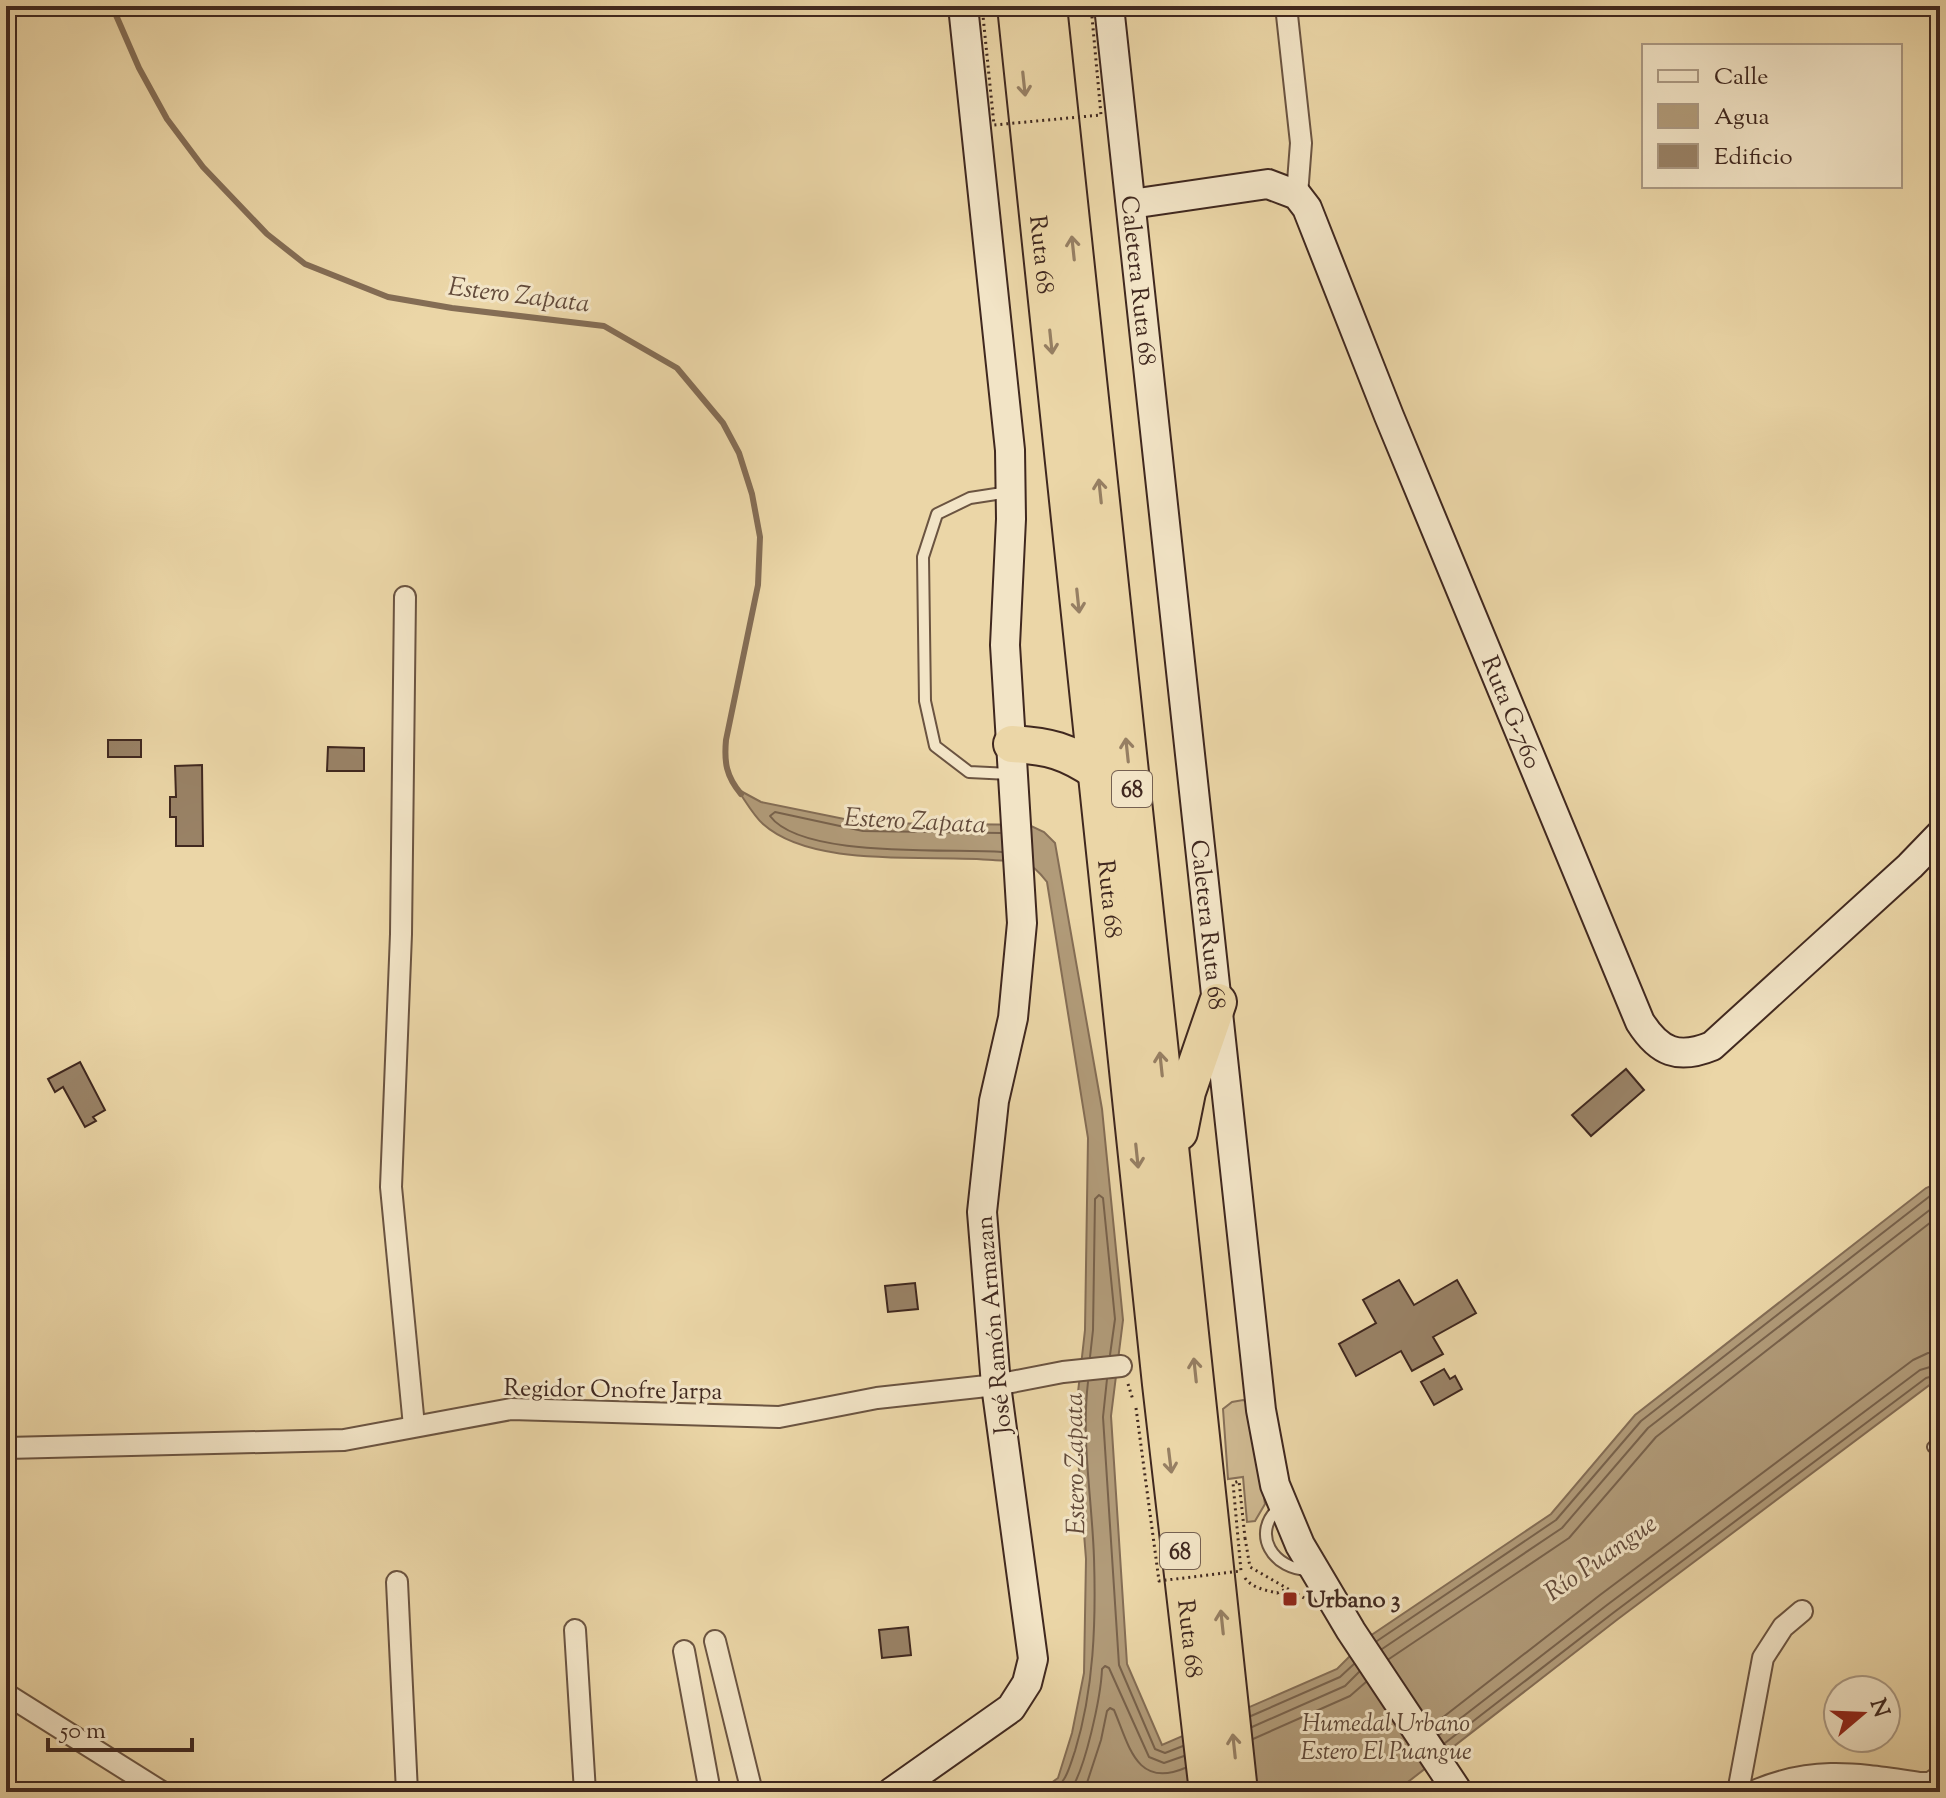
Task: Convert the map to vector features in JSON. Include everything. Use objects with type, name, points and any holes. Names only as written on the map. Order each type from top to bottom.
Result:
[{"type":"highway","name":"Ruta 68","points":[[1016,6],[1163,1399],[1215,1708],[1239,1792]]},
{"type":"highway","name":"Ruta 68","points":[[1048,6],[1173,1169],[1215,1708],[1208,1792]]},
{"type":"highway","points":[[1013,759],[1058,749],[1077,757],[1098,772]]},
{"type":"highway","points":[[1173,1169],[1187,1092],[1218,1002]]},
{"type":"street","points":[[963,6],[1008,415],[1011,492],[1005,645],[1013,759]]},
{"type":"street","name":"Caletera Ruta 68","points":[[1109,6],[1268,1461],[1282,1505],[1314,1569],[1351,1631],[1458,1792]]},
{"type":"street","points":[[1131,204],[1268,184],[1297,195],[1301,143],[1286,6]]},
{"type":"street","name":"Ruta G-760","points":[[1297,195],[1315,223],[1389,416],[1640,1022],[1650,1038],[1674,1052],[1700,1051],[1712,1046],[1940,835]]},
{"type":"street","points":[[405,597],[401,934],[391,1187],[414,1426]]},
{"type":"street","name":"José Ramón Armazan","points":[[892,1792],[1000,1718],[1020,1696],[1031,1672],[1033,1647],[996,1385],[983,1256],[982,1212],[994,1101],[1013,1018],[1022,923],[1013,759]]},
{"type":"street","name":"Regidor Onofre Jarpa","points":[[6,1448],[344,1440],[511,1409],[779,1417],[877,1398],[996,1385],[1063,1372],[1121,1366]]},
{"type":"street","points":[[397,1582],[407,1792]]},
{"type":"street","points":[[1738,1792],[1763,1658],[1783,1627],[1802,1611]]},
{"type":"street","points":[[575,1630],[585,1792]]},
{"type":"street","points":[[715,1641],[752,1792]]},
{"type":"street","points":[[684,1651],[710,1792]]},
{"type":"street","points":[[6,1694],[162,1792]]},
{"type":"street","points":[[1752,1792],[1770,1784],[1808,1775],[1844,1772],[1921,1783],[1930,1783],[1940,1776]]},
{"type":"lane","points":[[1011,492],[970,498],[937,514],[923,557],[925,701],[935,746],[969,772],[1013,759]]},
{"type":"path","points":[[982,6],[994,125],[1101,115],[1091,6]]},
{"type":"path","points":[[1121,1366],[1136,1408],[1159,1581],[1241,1571]]},
{"type":"path","points":[[1286,1589],[1277,1593],[1260,1589],[1249,1584],[1241,1571],[1233,1483],[1239,1481],[1250,1567],[1306,1599]]},
{"type":"shaded area","points":[[1243,1400],[1251,1403],[1265,1504],[1255,1521],[1247,1522],[1243,1477],[1228,1479],[1223,1409],[1232,1402]]},
{"type":"water","name":"Río Puangue","points":[[737,789],[761,802],[864,823],[1029,825],[1044,832],[1055,843],[1102,1109],[1123,1320],[1111,1416],[1127,1664],[1162,1745],[1337,1669],[1370,1636],[1551,1514],[1635,1415],[1926,1188],[1940,1182],[1940,1381],[1931,1384],[1618,1619],[1395,1792],[1039,1792],[1058,1778],[1072,1733],[1084,1673],[1086,1559],[1075,1419],[1085,1330],[1088,1138],[1047,882],[1027,863],[1019,861],[873,857],[811,848],[785,838],[763,824]]},
{"type":"building","points":[[108,740],[141,740],[141,757],[108,757]]},
{"type":"building","points":[[328,747],[364,748],[364,771],[327,771]]},
{"type":"building","points":[[202,765],[203,846],[176,846],[176,817],[170,817],[170,797],[176,797],[175,766]]},
{"type":"building","points":[[80,1062],[105,1110],[93,1117],[96,1121],[85,1127],[63,1087],[55,1092],[48,1079]]},
{"type":"building","points":[[1626,1069],[1644,1090],[1591,1136],[1572,1115]]},
{"type":"building","points":[[1399,1280],[1414,1305],[1457,1280],[1476,1313],[1433,1337],[1443,1354],[1412,1371],[1401,1351],[1356,1376],[1339,1344],[1376,1323],[1363,1300]]},
{"type":"building","points":[[915,1283],[918,1309],[888,1312],[885,1286]]},
{"type":"building","points":[[1444,1369],[1450,1379],[1455,1376],[1462,1389],[1434,1405],[1421,1382]]},
{"type":"building","points":[[908,1627],[911,1655],[882,1658],[879,1630]]},
{"type":"waterway","name":"Estero Zapata","points":[[112,6],[139,68],[167,119],[203,167],[267,234],[305,264],[388,297],[604,326],[677,368],[723,423],[739,453],[752,494],[760,537],[758,585],[726,740],[727,768],[741,794]]},
{"type":"place","name":"Urbano 3","points":[[1290,1599]]},
{"type":"park label","name":"Humedal Urbano Estero El Puangue","points":[[1386,1737]]}]
